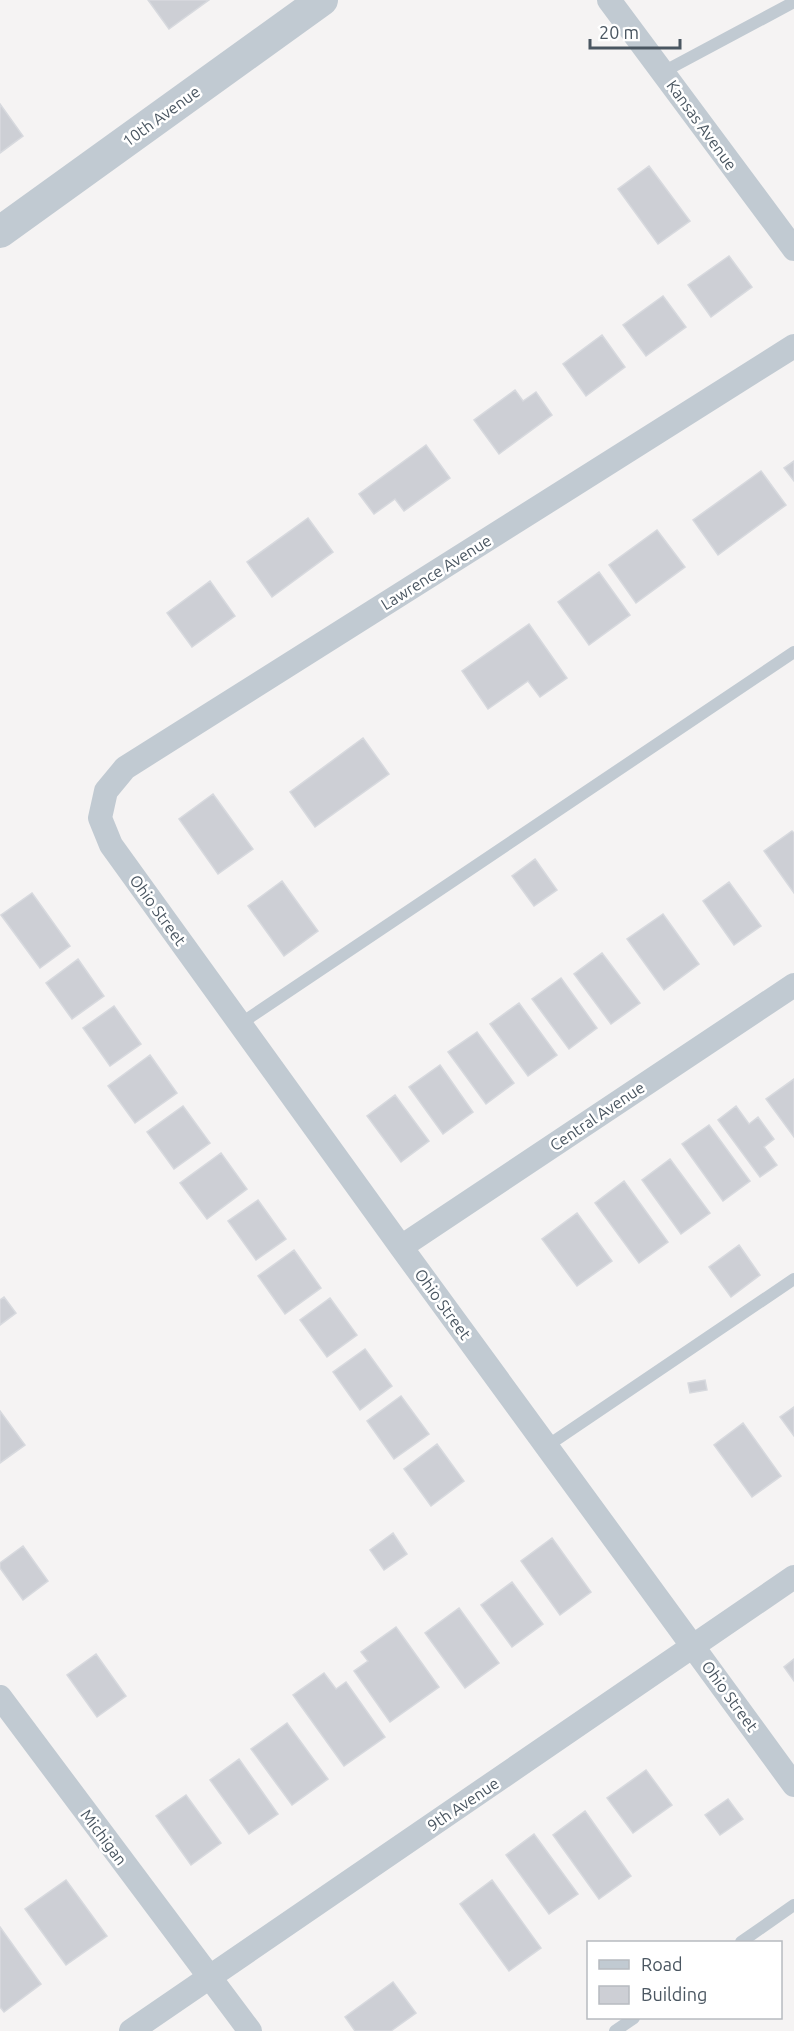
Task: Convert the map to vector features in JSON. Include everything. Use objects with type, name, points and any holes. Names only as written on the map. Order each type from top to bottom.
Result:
[{"type":"street","name":"10th Avenue","points":[[0,232],[322,0]]},
{"type":"street","name":"Kansas Avenue","points":[[609,0],[794,249]]},
{"type":"street","name":"Lawrence Avenue","points":[[100,818],[106,791],[125,768],[794,346]]},
{"type":"street","name":"Ohio Street","points":[[100,818],[111,845],[794,1785]]},
{"type":"street","name":"Central Avenue","points":[[401,1247],[794,984]]},
{"type":"street","name":"9th Avenue","points":[[131,2031],[794,1577]]},
{"type":"street","name":"Michigan","points":[[0,1697],[250,2031]]},
{"type":"lane","points":[[663,72],[794,2]]},
{"type":"lane","points":[[240,1024],[794,652]]},
{"type":"lane","points":[[547,1446],[794,1279]]},
{"type":"lane","points":[[742,1941],[794,1905]]},
{"type":"lane","points":[[615,2031],[633,2019]]},
{"type":"building","points":[[148,0],[209,0],[169,29]]},
{"type":"building","points":[[0,104],[23,136],[0,153]]},
{"type":"building","points":[[649,166],[690,221],[658,244],[618,189]]},
{"type":"building","points":[[729,256],[752,287],[711,317],[688,285]]},
{"type":"building","points":[[663,296],[686,327],[646,356],[623,325]]},
{"type":"building","points":[[602,335],[625,367],[586,396],[563,364]]},
{"type":"building","points":[[515,390],[523,401],[536,392],[552,415],[499,454],[474,420]]},
{"type":"building","points":[[426,445],[450,478],[404,511],[395,499],[374,514],[359,494]]},
{"type":"building","points":[[794,461],[794,481],[784,468]]},
{"type":"building","points":[[761,471],[786,505],[718,555],[693,520]]},
{"type":"building","points":[[308,518],[333,552],[272,597],[247,562]]},
{"type":"building","points":[[657,530],[685,567],[636,603],[609,565]]},
{"type":"building","points":[[599,572],[630,615],[589,645],[558,602]]},
{"type":"building","points":[[210,581],[235,616],[192,647],[167,613]]},
{"type":"building","points":[[529,624],[567,678],[540,697],[528,681],[488,709],[462,671]]},
{"type":"building","points":[[363,738],[389,774],[315,827],[290,792]]},
{"type":"building","points":[[213,794],[253,849],[218,874],[179,819]]},
{"type":"building","points":[[792,831],[794,833],[794,893],[764,851]]},
{"type":"building","points":[[535,859],[557,890],[534,906],[512,876]]},
{"type":"building","points":[[282,881],[318,931],[284,956],[248,906]]},
{"type":"building","points":[[729,882],[761,926],[734,945],[703,901]]},
{"type":"building","points":[[32,893],[70,946],[40,968],[1,915]]},
{"type":"building","points":[[663,914],[699,964],[664,990],[627,939]]},
{"type":"building","points":[[602,953],[640,1003],[611,1024],[574,974]]},
{"type":"building","points":[[78,959],[104,996],[72,1019],[46,983]]},
{"type":"building","points":[[561,978],[597,1028],[569,1049],[532,999]]},
{"type":"building","points":[[519,1003],[557,1055],[528,1076],[490,1024]]},
{"type":"building","points":[[114,1006],[141,1044],[110,1066],[83,1028]]},
{"type":"building","points":[[477,1032],[514,1083],[486,1104],[448,1052]]},
{"type":"building","points":[[150,1055],[177,1093],[135,1123],[108,1086]]},
{"type":"building","points":[[440,1065],[473,1112],[443,1134],[409,1087]]},
{"type":"building","points":[[794,1079],[794,1137],[766,1099]]},
{"type":"building","points":[[395,1095],[429,1141],[401,1162],[367,1116]]},
{"type":"building","points":[[183,1106],[210,1143],[174,1169],[147,1132]]},
{"type":"building","points":[[736,1106],[749,1124],[758,1117],[774,1139],[764,1147],[777,1165],[760,1177],[718,1120]]},
{"type":"building","points":[[709,1125],[750,1181],[723,1201],[682,1144]]},
{"type":"building","points":[[221,1153],[247,1189],[207,1219],[180,1183]]},
{"type":"building","points":[[670,1159],[710,1213],[681,1234],[642,1180]]},
{"type":"building","points":[[624,1181],[668,1242],[639,1263],[595,1203]]},
{"type":"building","points":[[258,1200],[286,1239],[256,1260],[228,1221]]},
{"type":"building","points":[[577,1213],[612,1261],[577,1286],[542,1239]]},
{"type":"building","points":[[739,1245],[760,1275],[731,1297],[709,1267]]},
{"type":"building","points":[[294,1250],[321,1288],[285,1314],[258,1276]]},
{"type":"building","points":[[4,1297],[16,1313],[0,1325],[0,1300]]},
{"type":"building","points":[[330,1298],[357,1335],[327,1357],[300,1320]]},
{"type":"building","points":[[365,1349],[392,1386],[360,1410],[333,1372]]},
{"type":"building","points":[[705,1380],[707,1390],[690,1393],[688,1383]]},
{"type":"building","points":[[401,1396],[429,1434],[394,1459],[367,1421]]},
{"type":"building","points":[[794,1407],[794,1436],[780,1417]]},
{"type":"building","points":[[0,1411],[25,1445],[0,1463]]},
{"type":"building","points":[[743,1423],[781,1476],[752,1497],[714,1445]]},
{"type":"building","points":[[437,1444],[464,1481],[431,1506],[404,1469]]},
{"type":"building","points":[[393,1533],[407,1554],[384,1570],[370,1550]]},
{"type":"building","points":[[552,1538],[591,1592],[560,1615],[521,1561]]},
{"type":"building","points":[[23,1546],[48,1581],[23,1600],[0,1568],[0,1563]]},
{"type":"building","points":[[512,1582],[543,1624],[512,1647],[481,1605]]},
{"type":"building","points":[[459,1608],[499,1663],[465,1688],[425,1633]]},
{"type":"building","points":[[396,1627],[439,1687],[390,1722],[354,1671],[368,1661],[361,1652]]},
{"type":"building","points":[[96,1654],[126,1696],[97,1717],[67,1675]]},
{"type":"building","points":[[794,1659],[794,1681],[784,1667]]},
{"type":"building","points":[[324,1673],[336,1689],[346,1682],[385,1737],[344,1766],[293,1695]]},
{"type":"building","points":[[287,1723],[328,1779],[292,1805],[251,1749]]},
{"type":"building","points":[[239,1759],[278,1814],[249,1834],[210,1780]]},
{"type":"building","points":[[646,1770],[672,1805],[633,1833],[607,1798]]},
{"type":"building","points":[[186,1795],[221,1843],[191,1865],[156,1816]]},
{"type":"building","points":[[728,1799],[743,1819],[720,1835],[705,1815]]},
{"type":"building","points":[[585,1811],[631,1876],[599,1899],[553,1835]]},
{"type":"building","points":[[534,1834],[578,1894],[549,1914],[506,1855]]},
{"type":"building","points":[[66,1880],[107,1936],[66,1965],[25,1909]]},
{"type":"building","points":[[492,1880],[541,1948],[509,1971],[460,1904]]},
{"type":"building","points":[[0,1927],[41,1984],[4,2012],[0,2007]]},
{"type":"building","points":[[393,1982],[416,2013],[391,2031],[355,2031],[345,2017]]}]
